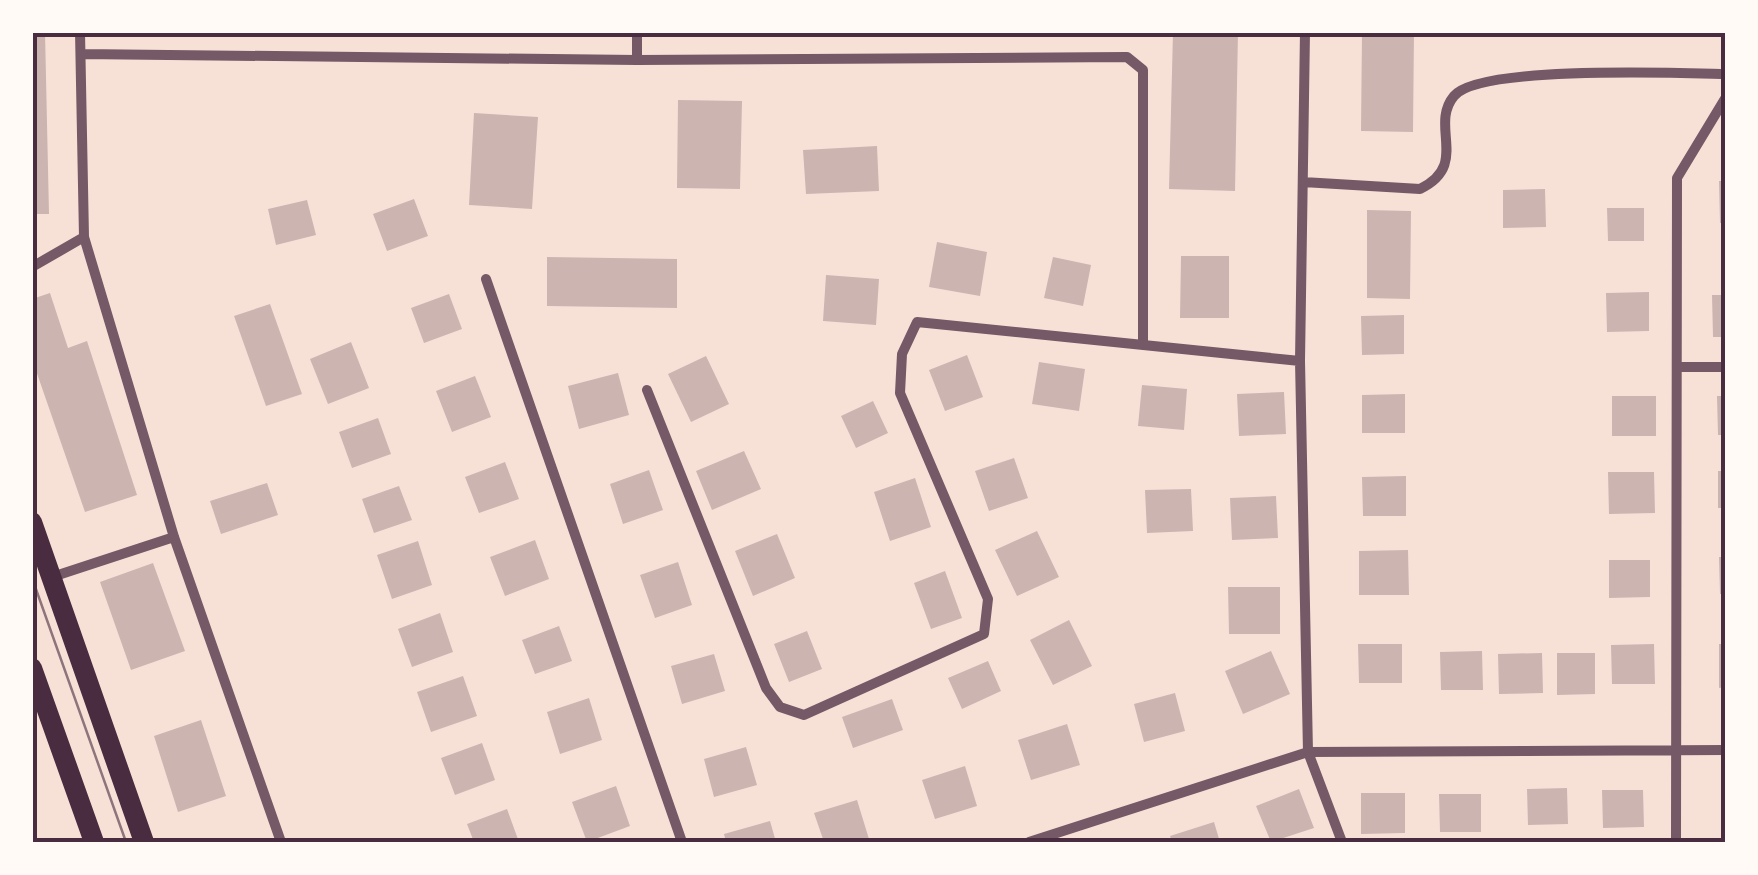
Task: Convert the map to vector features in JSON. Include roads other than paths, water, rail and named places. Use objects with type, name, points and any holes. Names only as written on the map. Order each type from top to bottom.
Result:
[{"type":"main road","points":[[32,522],[144,842]]},
{"type":"main road","points":[[32,668],[94,842]]},
{"type":"street","points":[[80,32],[84,237],[174,538],[281,842]]},
{"type":"street","points":[[637,32],[638,60]]},
{"type":"street","points":[[1305,32],[1300,361],[1308,752],[1342,842]]},
{"type":"street","points":[[81,54],[638,60],[1128,57],[1142,70],[1142,345]]},
{"type":"street","points":[[1303,182],[1420,190],[1435,182],[1447,160],[1447,113],[1454,96],[1474,83],[1594,72],[1726,74]]},
{"type":"street","points":[[1676,842],[1677,178],[1726,96]]},
{"type":"street","points":[[32,267],[84,237]]},
{"type":"street","points":[[486,279],[682,842]]},
{"type":"street","points":[[647,390],[766,688],[780,708],[804,715],[984,634],[988,599],[900,394],[902,354],[917,322],[1300,361]]},
{"type":"street","points":[[1677,367],[1726,367]]},
{"type":"street","points":[[51,577],[174,538]]},
{"type":"street","points":[[1029,842],[1308,752],[1726,750]]},
{"type":"tram line","points":[[32,578],[126,842]]}]
